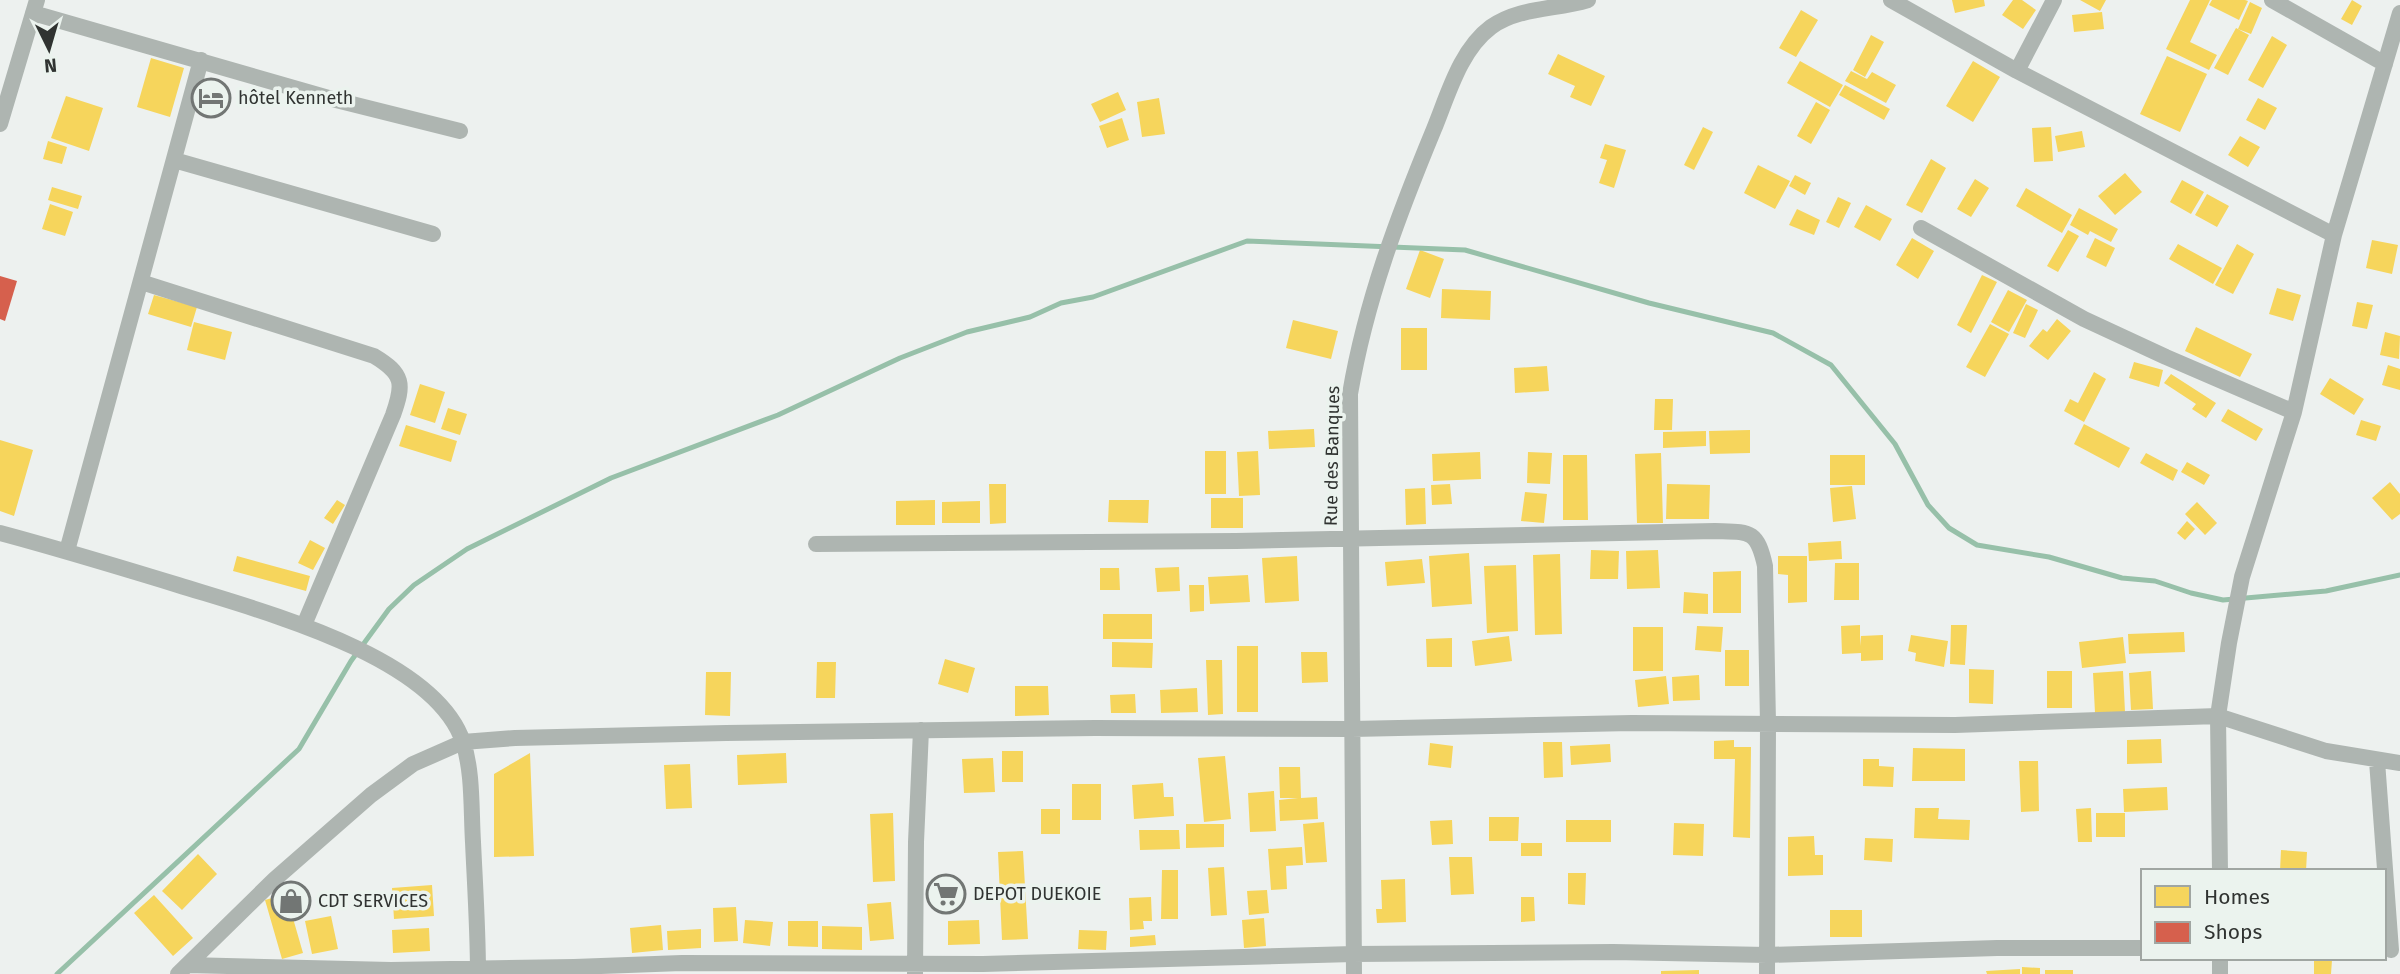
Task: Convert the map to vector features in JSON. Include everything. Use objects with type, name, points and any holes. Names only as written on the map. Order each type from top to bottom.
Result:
[{"type":"street","name":"Rue des Banques","points":[[1354,974],[1350,394],[1356,356],[1381,266],[1467,54],[1489,29],[1511,15],[1588,0]]},
{"type":"street","points":[[1891,0],[2017,71],[2334,235]]},
{"type":"street","points":[[2017,71],[2054,0]]},
{"type":"street","points":[[2272,0],[2385,64]]},
{"type":"street","points":[[0,124],[35,7],[332,99],[460,131]]},
{"type":"street","points":[[2220,869],[2218,716],[2242,577],[2294,412],[2334,235],[2400,13]]},
{"type":"street","points":[[67,551],[201,60]]},
{"type":"street","points":[[174,160],[433,234]]},
{"type":"street","points":[[1921,228],[2084,318],[2294,412]]},
{"type":"street","points":[[141,282],[374,356],[396,373],[400,394],[304,625]]},
{"type":"street","points":[[816,544],[1350,539],[1715,531],[1741,532],[1752,536],[1758,542],[1765,566],[1768,724],[1767,974]]},
{"type":"street","points":[[0,533],[67,551],[304,625],[380,660],[422,689],[454,723],[463,742],[470,788],[478,971]]},
{"type":"street","points":[[183,969],[275,879],[371,795],[414,764],[463,742],[623,735],[921,730],[1352,729],[1536,724],[1955,725],[2218,716],[2326,751],[2400,763]]},
{"type":"street","points":[[916,968],[916,842],[921,730]]},
{"type":"street","points":[[2377,761],[2386,869]]},
{"type":"street","points":[[2386,874],[2392,950]]},
{"type":"street","points":[[183,969],[478,971],[682,963],[916,968],[1354,954],[1613,952],[1767,955],[2141,947]]},
{"type":"building: Homes","points":[[1952,0],[1984,0],[1985,6],[1955,13]]},
{"type":"building: Homes","points":[[2013,0],[2022,0],[2036,10],[2023,29],[2002,15]]},
{"type":"building: Homes","points":[[2080,0],[2106,0],[2100,11]]},
{"type":"building: Homes","points":[[2190,0],[2210,0],[2190,42],[2217,55],[2209,70],[2166,49]]},
{"type":"building: Homes","points":[[2212,0],[2248,1],[2239,20],[2209,5]]},
{"type":"building: Homes","points":[[2352,0],[2362,6],[2352,25],[2341,19]]},
{"type":"building: Homes","points":[[2250,2],[2262,8],[2251,34],[2238,29]]},
{"type":"building: Homes","points":[[1801,10],[1818,20],[1796,57],[1779,48]]},
{"type":"building: Homes","points":[[2102,12],[2104,29],[2074,32],[2072,15]]},
{"type":"building: Homes","points":[[2236,28],[2249,35],[2228,75],[2214,68]]},
{"type":"building: Homes","points":[[1871,35],[1884,42],[1865,77],[1853,70]]},
{"type":"building: Homes","points":[[2272,36],[2287,45],[2263,88],[2248,80]]},
{"type":"building: Homes","points":[[1558,54],[1605,76],[1591,106],[1570,97],[1575,86],[1548,74]]},
{"type":"building: Homes","points":[[2167,56],[2207,74],[2180,132],[2140,114]]},
{"type":"building: Homes","points":[[151,58],[184,68],[170,117],[137,107]]},
{"type":"building: Homes","points":[[1800,61],[1843,85],[1830,107],[1787,83]]},
{"type":"building: Homes","points":[[1973,61],[2000,77],[1973,122],[1946,106]]},
{"type":"building: Homes","points":[[1851,71],[1867,79],[1872,72],[1896,85],[1886,103],[1845,81]]},
{"type":"building: Homes","points":[[1845,85],[1890,109],[1884,120],[1839,95]]},
{"type":"building: Homes","points":[[1118,92],[1126,110],[1100,122],[1091,104]]},
{"type":"building: Homes","points":[[66,96],[103,108],[89,151],[51,138]]},
{"type":"building: Homes","points":[[1159,98],[1165,134],[1142,137],[1137,102]]},
{"type":"building: Homes","points":[[2258,98],[2277,108],[2265,130],[2246,120]]},
{"type":"building: Homes","points":[[1816,102],[1830,110],[1811,144],[1797,136]]},
{"type":"building: Homes","points":[[1122,118],[1129,140],[1107,148],[1099,126]]},
{"type":"building: Homes","points":[[1703,127],[1713,132],[1694,170],[1684,165]]},
{"type":"building: Homes","points":[[2051,127],[2053,161],[2034,162],[2032,128]]},
{"type":"building: Homes","points":[[2082,131],[2085,147],[2058,152],[2055,136]]},
{"type":"building: Homes","points":[[2240,136],[2260,147],[2248,167],[2228,155]]},
{"type":"building: Homes","points":[[48,141],[67,147],[62,164],[43,159]]},
{"type":"building: Homes","points":[[1605,144],[1626,150],[1614,188],[1599,183],[1607,160],[1600,158]]},
{"type":"building: Homes","points":[[1931,159],[1946,168],[1922,213],[1906,205]]},
{"type":"building: Homes","points":[[1758,165],[1790,181],[1775,209],[1744,193]]},
{"type":"building: Homes","points":[[2125,173],[2142,192],[2115,215],[2098,196]]},
{"type":"building: Homes","points":[[1795,175],[1811,183],[1805,195],[1789,186]]},
{"type":"building: Homes","points":[[1975,179],[1989,188],[1971,217],[1957,209]]},
{"type":"building: Homes","points":[[2182,180],[2204,192],[2191,214],[2170,202]]},
{"type":"building: Homes","points":[[52,187],[82,196],[78,209],[48,200]]},
{"type":"building: Homes","points":[[2026,188],[2072,215],[2062,233],[2016,206]]},
{"type":"building: Homes","points":[[2207,194],[2229,206],[2217,227],[2195,215]]},
{"type":"building: Homes","points":[[1838,197],[1851,203],[1839,228],[1826,222]]},
{"type":"building: Homes","points":[[50,204],[73,212],[65,236],[42,229]]},
{"type":"building: Homes","points":[[1866,205],[1892,219],[1880,241],[1854,227]]},
{"type":"building: Homes","points":[[2079,208],[2118,229],[2111,242],[2090,231],[2088,235],[2070,225]]},
{"type":"building: Homes","points":[[1797,209],[1820,220],[1814,235],[1789,225]]},
{"type":"building: Homes","points":[[2068,230],[2079,236],[2058,272],[2047,266]]},
{"type":"building: Homes","points":[[1912,238],[1934,251],[1918,279],[1896,265]]},
{"type":"building: Homes","points":[[2095,238],[2115,248],[2106,267],[2086,257]]},
{"type":"building: Homes","points":[[2372,240],[2398,245],[2392,274],[2366,268]]},
{"type":"building: Homes","points":[[2178,244],[2222,268],[2213,284],[2169,259]]},
{"type":"building: Homes","points":[[2237,244],[2254,254],[2233,294],[2215,285]]},
{"type":"building: Homes","points":[[1420,250],[1444,259],[1430,298],[1406,289]]},
{"type":"building: Homes","points":[[1982,275],[1997,282],[1971,333],[1957,325]]},
{"type":"building: Homes","points":[[2277,288],[2301,295],[2293,321],[2269,314]]},
{"type":"building: Homes","points":[[1442,289],[1491,291],[1490,320],[1441,318]]},
{"type":"building: Homes","points":[[2008,290],[2027,300],[2009,332],[1991,322]]},
{"type":"building: Homes","points":[[154,295],[197,307],[191,327],[148,314]]},
{"type":"building: Homes","points":[[2357,302],[2373,305],[2367,329],[2352,326]]},
{"type":"building: Homes","points":[[2026,304],[2038,310],[2025,338],[2013,333]]},
{"type":"building: Homes","points":[[2057,319],[2071,331],[2048,360],[2029,346],[2043,329],[2047,332]]},
{"type":"building: Homes","points":[[1293,320],[1338,331],[1331,359],[1286,348]]},
{"type":"building: Homes","points":[[194,322],[232,332],[225,360],[187,350]]},
{"type":"building: Homes","points":[[1990,324],[2009,334],[1985,377],[1966,367]]},
{"type":"building: Homes","points":[[2196,327],[2252,354],[2240,377],[2185,351]]},
{"type":"building: Homes","points":[[1401,328],[1427,328],[1427,370],[1401,370]]},
{"type":"building: Homes","points":[[2385,332],[2400,336],[2399,359],[2380,355]]},
{"type":"building: Homes","points":[[2134,362],[2163,370],[2159,387],[2129,378]]},
{"type":"building: Homes","points":[[2388,365],[2400,369],[2400,390],[2382,385]]},
{"type":"building: Homes","points":[[1547,366],[1549,391],[1515,393],[1514,368]]},
{"type":"building: Homes","points":[[2094,372],[2106,379],[2084,422],[2064,411],[2070,399],[2078,403]]},
{"type":"building: Homes","points":[[2171,374],[2216,403],[2206,418],[2192,409],[2196,404],[2164,383]]},
{"type":"building: Homes","points":[[2330,378],[2364,399],[2354,415],[2320,394]]},
{"type":"building: Homes","points":[[420,384],[445,392],[435,423],[410,415]]},
{"type":"building: Homes","points":[[1655,399],[1673,399],[1672,430],[1654,430]]},
{"type":"building: Homes","points":[[448,408],[467,414],[460,435],[441,429]]},
{"type":"building: Homes","points":[[2228,409],[2263,429],[2256,441],[2221,421]]},
{"type":"building: Homes","points":[[2361,420],[2381,426],[2376,441],[2356,435]]},
{"type":"building: Homes","points":[[2084,424],[2130,448],[2119,468],[2074,444]]},
{"type":"building: Homes","points":[[406,425],[457,441],[451,462],[399,446]]},
{"type":"building: Homes","points":[[1314,429],[1315,447],[1269,449],[1268,431]]},
{"type":"building: Homes","points":[[1750,430],[1750,453],[1710,454],[1709,431]]},
{"type":"building: Homes","points":[[1706,431],[1706,446],[1663,448],[1663,432]]},
{"type":"building: Homes","points":[[0,440],[33,450],[14,516],[0,511]]},
{"type":"building: Homes","points":[[1205,451],[1226,451],[1226,494],[1205,494]]},
{"type":"building: Homes","points":[[1258,451],[1260,495],[1239,496],[1237,452]]},
{"type":"building: Homes","points":[[1480,452],[1481,479],[1433,481],[1432,454]]},
{"type":"building: Homes","points":[[1528,452],[1552,453],[1550,484],[1527,483]]},
{"type":"building: Homes","points":[[1661,453],[1663,523],[1637,523],[1635,454]]},
{"type":"building: Homes","points":[[2146,453],[2178,470],[2173,481],[2140,463]]},
{"type":"building: Homes","points":[[1563,455],[1587,455],[1588,520],[1563,520]]},
{"type":"building: Homes","points":[[1830,455],[1865,455],[1865,485],[1830,485]]},
{"type":"building: Homes","points":[[2187,462],[2210,475],[2204,485],[2181,472]]},
{"type":"building: Homes","points":[[2390,482],[2400,494],[2400,514],[2392,520],[2372,498]]},
{"type":"building: Homes","points":[[989,484],[1006,484],[1006,523],[990,524]]},
{"type":"building: Homes","points":[[1450,484],[1452,504],[1432,505],[1431,485]]},
{"type":"building: Homes","points":[[1667,484],[1710,485],[1709,519],[1666,519]]},
{"type":"building: Homes","points":[[1852,486],[1856,519],[1833,522],[1830,488]]},
{"type":"building: Homes","points":[[1425,488],[1426,524],[1406,525],[1405,489]]},
{"type":"building: Homes","points":[[1525,492],[1547,494],[1544,523],[1521,521]]},
{"type":"building: Homes","points":[[1211,498],[1243,498],[1243,528],[1211,528]]},
{"type":"building: Homes","points":[[337,500],[345,505],[333,524],[324,518]]},
{"type":"building: Homes","points":[[935,500],[935,525],[896,525],[896,501]]},
{"type":"building: Homes","points":[[1109,500],[1149,500],[1148,523],[1108,522]]},
{"type":"building: Homes","points":[[980,501],[980,523],[942,523],[942,502]]},
{"type":"building: Homes","points":[[2197,502],[2217,523],[2205,535],[2185,514]]},
{"type":"building: Homes","points":[[2187,521],[2195,529],[2185,540],[2177,533]]},
{"type":"building: Homes","points":[[310,540],[325,548],[313,570],[298,563]]},
{"type":"building: Homes","points":[[1841,541],[1842,559],[1809,561],[1808,543]]},
{"type":"building: Homes","points":[[1591,550],[1619,551],[1618,579],[1590,579]]},
{"type":"building: Homes","points":[[1658,550],[1660,588],[1627,589],[1626,551]]},
{"type":"building: Homes","points":[[1469,553],[1472,604],[1432,607],[1429,556]]},
{"type":"building: Homes","points":[[1560,554],[1562,634],[1535,635],[1533,555]]},
{"type":"building: Homes","points":[[237,556],[310,576],[306,591],[233,571]]},
{"type":"building: Homes","points":[[1297,556],[1299,601],[1265,603],[1262,558]]},
{"type":"building: Homes","points":[[1778,556],[1807,556],[1807,602],[1788,603],[1788,575],[1778,574]]},
{"type":"building: Homes","points":[[1422,559],[1425,583],[1387,586],[1385,562]]},
{"type":"building: Homes","points":[[1835,563],[1859,563],[1859,600],[1834,600]]},
{"type":"building: Homes","points":[[1516,565],[1518,631],[1487,633],[1484,566]]},
{"type":"building: Homes","points":[[1179,567],[1180,591],[1157,592],[1155,568]]},
{"type":"building: Homes","points":[[1100,568],[1119,568],[1120,590],[1100,590]]},
{"type":"building: Homes","points":[[1741,571],[1741,613],[1713,613],[1713,572]]},
{"type":"building: Homes","points":[[1248,575],[1250,602],[1210,604],[1208,577]]},
{"type":"building: Homes","points":[[1189,585],[1204,585],[1204,611],[1190,612]]},
{"type":"building: Homes","points":[[1684,592],[1708,594],[1708,614],[1683,613]]},
{"type":"building: Homes","points":[[1103,614],[1152,614],[1152,639],[1103,639]]},
{"type":"building: Homes","points":[[1860,625],[1860,646],[1861,636],[1883,635],[1883,660],[1861,661],[1861,653],[1842,654],[1841,626]]},
{"type":"building: Homes","points":[[1951,625],[1967,625],[1965,665],[1950,664]]},
{"type":"building: Homes","points":[[1697,626],[1723,627],[1721,652],[1695,650]]},
{"type":"building: Homes","points":[[1633,627],[1663,627],[1663,671],[1633,671]]},
{"type":"building: Homes","points":[[2184,632],[2185,652],[2129,654],[2128,634]]},
{"type":"building: Homes","points":[[1911,635],[1948,641],[1944,667],[1915,661],[1916,653],[1908,651]]},
{"type":"building: Homes","points":[[1509,636],[1512,661],[1475,666],[1472,641]]},
{"type":"building: Homes","points":[[2123,637],[2126,663],[2082,668],[2079,642]]},
{"type":"building: Homes","points":[[1452,638],[1452,667],[1427,667],[1426,639]]},
{"type":"building: Homes","points":[[1112,642],[1153,643],[1152,668],[1112,667]]},
{"type":"building: Homes","points":[[1237,646],[1258,646],[1258,712],[1237,712]]},
{"type":"building: Homes","points":[[1725,650],[1749,650],[1749,686],[1725,686]]},
{"type":"building: Homes","points":[[1301,652],[1327,652],[1328,682],[1302,683]]},
{"type":"building: Homes","points":[[945,659],[975,668],[968,693],[938,684]]},
{"type":"building: Homes","points":[[1206,660],[1222,660],[1223,714],[1208,715]]},
{"type":"building: Homes","points":[[817,662],[836,662],[835,698],[816,698]]},
{"type":"building: Homes","points":[[1969,669],[1994,670],[1993,704],[1969,703]]},
{"type":"building: Homes","points":[[2047,671],[2072,671],[2072,708],[2047,708]]},
{"type":"building: Homes","points":[[2123,671],[2125,712],[2095,713],[2093,673]]},
{"type":"building: Homes","points":[[2151,671],[2153,709],[2131,710],[2129,673]]},
{"type":"building: Homes","points":[[706,672],[731,672],[730,716],[705,715]]},
{"type":"building: Homes","points":[[1699,675],[1700,700],[1673,701],[1672,677]]},
{"type":"building: Homes","points":[[1666,676],[1669,704],[1638,707],[1635,680]]},
{"type":"building: Homes","points":[[1015,686],[1048,686],[1049,715],[1015,716]]},
{"type":"building: Homes","points":[[1197,688],[1198,712],[1161,713],[1160,690]]},
{"type":"building: Homes","points":[[1135,694],[1136,713],[1111,713],[1110,695]]},
{"type":"building: Homes","points":[[2161,739],[2162,763],[2127,764],[2127,740]]},
{"type":"building: Homes","points":[[1734,740],[1734,747],[1751,747],[1750,838],[1733,837],[1735,759],[1714,759],[1714,741]]},
{"type":"building: Homes","points":[[1543,742],[1562,742],[1563,777],[1544,778]]},
{"type":"building: Homes","points":[[1430,743],[1453,746],[1451,768],[1428,765]]},
{"type":"building: Homes","points":[[1610,744],[1611,762],[1571,765],[1570,746]]},
{"type":"building: Homes","points":[[1913,748],[1965,749],[1965,781],[1912,781]]},
{"type":"building: Homes","points":[[1002,751],[1023,751],[1023,782],[1002,782]]},
{"type":"building: Homes","points":[[530,753],[534,856],[494,857],[494,774]]},
{"type":"building: Homes","points":[[786,753],[787,783],[738,785],[737,755]]},
{"type":"building: Homes","points":[[1225,756],[1231,819],[1204,822],[1198,758]]},
{"type":"building: Homes","points":[[993,758],[995,792],[964,793],[962,759]]},
{"type":"building: Homes","points":[[1863,759],[1879,759],[1879,766],[1894,767],[1893,787],[1863,786]]},
{"type":"building: Homes","points":[[2019,761],[2038,761],[2039,811],[2021,812]]},
{"type":"building: Homes","points":[[690,764],[692,808],[666,809],[664,765]]},
{"type":"building: Homes","points":[[1279,767],[1300,767],[1301,798],[1317,797],[1318,819],[1280,821],[1279,800],[1298,798],[1280,798]]},
{"type":"building: Homes","points":[[1163,783],[1164,797],[1173,797],[1174,816],[1134,819],[1132,785]]},
{"type":"building: Homes","points":[[1072,784],[1101,784],[1101,820],[1072,820]]},
{"type":"building: Homes","points":[[2167,787],[2168,810],[2124,812],[2123,789]]},
{"type":"building: Homes","points":[[1274,791],[1276,831],[1250,832],[1248,793]]},
{"type":"building: Homes","points":[[1915,808],[1939,808],[1938,819],[1970,820],[1969,840],[1914,838]]},
{"type":"building: Homes","points":[[2091,808],[2092,842],[2078,842],[2076,809]]},
{"type":"building: Homes","points":[[1041,809],[1060,809],[1060,834],[1041,834]]},
{"type":"building: Homes","points":[[893,813],[895,881],[873,882],[870,814]]},
{"type":"building: Homes","points":[[2096,813],[2125,813],[2125,837],[2096,837]]},
{"type":"building: Homes","points":[[1489,817],[1519,817],[1518,841],[1489,841]]},
{"type":"building: Homes","points":[[1452,820],[1453,844],[1432,845],[1430,821]]},
{"type":"building: Homes","points":[[1566,820],[1611,820],[1611,842],[1566,842]]},
{"type":"building: Homes","points":[[1324,822],[1327,862],[1306,863],[1303,824]]},
{"type":"building: Homes","points":[[1674,823],[1704,824],[1703,856],[1673,855]]},
{"type":"building: Homes","points":[[1186,824],[1224,824],[1224,847],[1186,848]]},
{"type":"building: Homes","points":[[1139,830],[1179,830],[1180,849],[1140,850]]},
{"type":"building: Homes","points":[[1814,836],[1815,855],[1823,855],[1823,875],[1788,876],[1788,837]]},
{"type":"building: Homes","points":[[1865,838],[1893,839],[1892,862],[1864,860]]},
{"type":"building: Homes","points":[[1521,843],[1542,843],[1542,856],[1521,856]]},
{"type":"building: Homes","points":[[1302,847],[1303,865],[1286,866],[1287,889],[1271,890],[1268,849]]},
{"type":"building: Homes","points":[[2281,850],[2307,852],[2306,869],[2280,869]]},
{"type":"building: Homes","points":[[1023,851],[1028,939],[1002,940],[998,852]]},
{"type":"building: Homes","points":[[198,854],[217,874],[182,910],[162,891]]},
{"type":"building: Homes","points":[[1449,857],[1472,857],[1474,894],[1451,895]]},
{"type":"building: Homes","points":[[1224,867],[1227,915],[1211,916],[1208,868]]},
{"type":"building: Homes","points":[[1162,870],[1178,870],[1178,919],[1161,919]]},
{"type":"building: Homes","points":[[1568,873],[1586,873],[1585,905],[1568,904]]},
{"type":"building: Homes","points":[[1405,879],[1406,922],[1377,923],[1376,909],[1382,909],[1381,880]]},
{"type":"building: Homes","points":[[432,885],[434,916],[394,919],[392,888]]},
{"type":"building: Homes","points":[[1267,890],[1269,913],[1249,915],[1247,891]]},
{"type":"building: Homes","points":[[286,894],[303,953],[282,959],[265,900]]},
{"type":"building: Homes","points":[[154,895],[193,938],[173,956],[134,913]]},
{"type":"building: Homes","points":[[1151,897],[1152,921],[1143,921],[1144,929],[1130,930],[1129,898]]},
{"type":"building: Homes","points":[[1521,897],[1534,897],[1535,921],[1521,922]]},
{"type":"building: Homes","points":[[891,902],[894,939],[870,941],[867,904]]},
{"type":"building: Homes","points":[[736,907],[738,941],[714,942],[713,908]]},
{"type":"building: Homes","points":[[1830,910],[1862,910],[1862,937],[1830,937]]},
{"type":"building: Homes","points":[[331,916],[338,949],[312,954],[305,921]]},
{"type":"building: Homes","points":[[1264,918],[1266,946],[1244,948],[1242,920]]},
{"type":"building: Homes","points":[[745,920],[773,922],[770,946],[743,943]]},
{"type":"building: Homes","points":[[979,920],[980,944],[948,945],[948,921]]},
{"type":"building: Homes","points":[[788,921],[818,921],[818,947],[788,946]]},
{"type":"building: Homes","points":[[661,925],[663,950],[632,953],[630,928]]},
{"type":"building: Homes","points":[[822,926],[862,927],[862,950],[822,949]]},
{"type":"building: Homes","points":[[429,928],[430,951],[393,953],[392,930]]},
{"type":"building: Homes","points":[[701,929],[701,948],[668,950],[667,931]]},
{"type":"building: Homes","points":[[1079,930],[1107,931],[1106,950],[1078,949]]},
{"type":"building: Homes","points":[[1155,935],[1156,945],[1130,947],[1130,937]]},
{"type":"building: Homes","points":[[2314,960],[2332,960],[2331,974],[2314,974]]},
{"type":"building: Homes","points":[[2022,967],[2040,968],[2040,974],[2022,974]]},
{"type":"building: Homes","points":[[2020,969],[2020,974],[1987,974],[1986,971]]},
{"type":"building: Homes","points":[[1699,970],[1699,974],[1661,974],[1661,971]]},
{"type":"building: Homes","points":[[2045,970],[2073,970],[2073,974],[2045,974]]},
{"type":"building: Shops","points":[[0,276],[17,281],[5,321],[0,319]]},
{"type":"waterway","points":[[57,974],[299,749],[351,661],[389,609],[414,585],[467,549],[611,478],[778,415],[900,358],[967,332],[1030,317],[1061,303],[1093,297],[1247,241],[1465,250],[1649,303],[1773,333],[1831,365],[1895,444],[1928,505],[1949,528],[1977,545],[2049,557],[2122,578],[2155,581],[2223,600],[2326,591],[2400,575]]},
{"type":"place","name":"hôtel Kenneth","points":[[211,98]]},
{"type":"place","name":"DEPOT DUEKOIE","points":[[946,894]]},
{"type":"place","name":"CDT SERVICES","points":[[291,901]]}]
